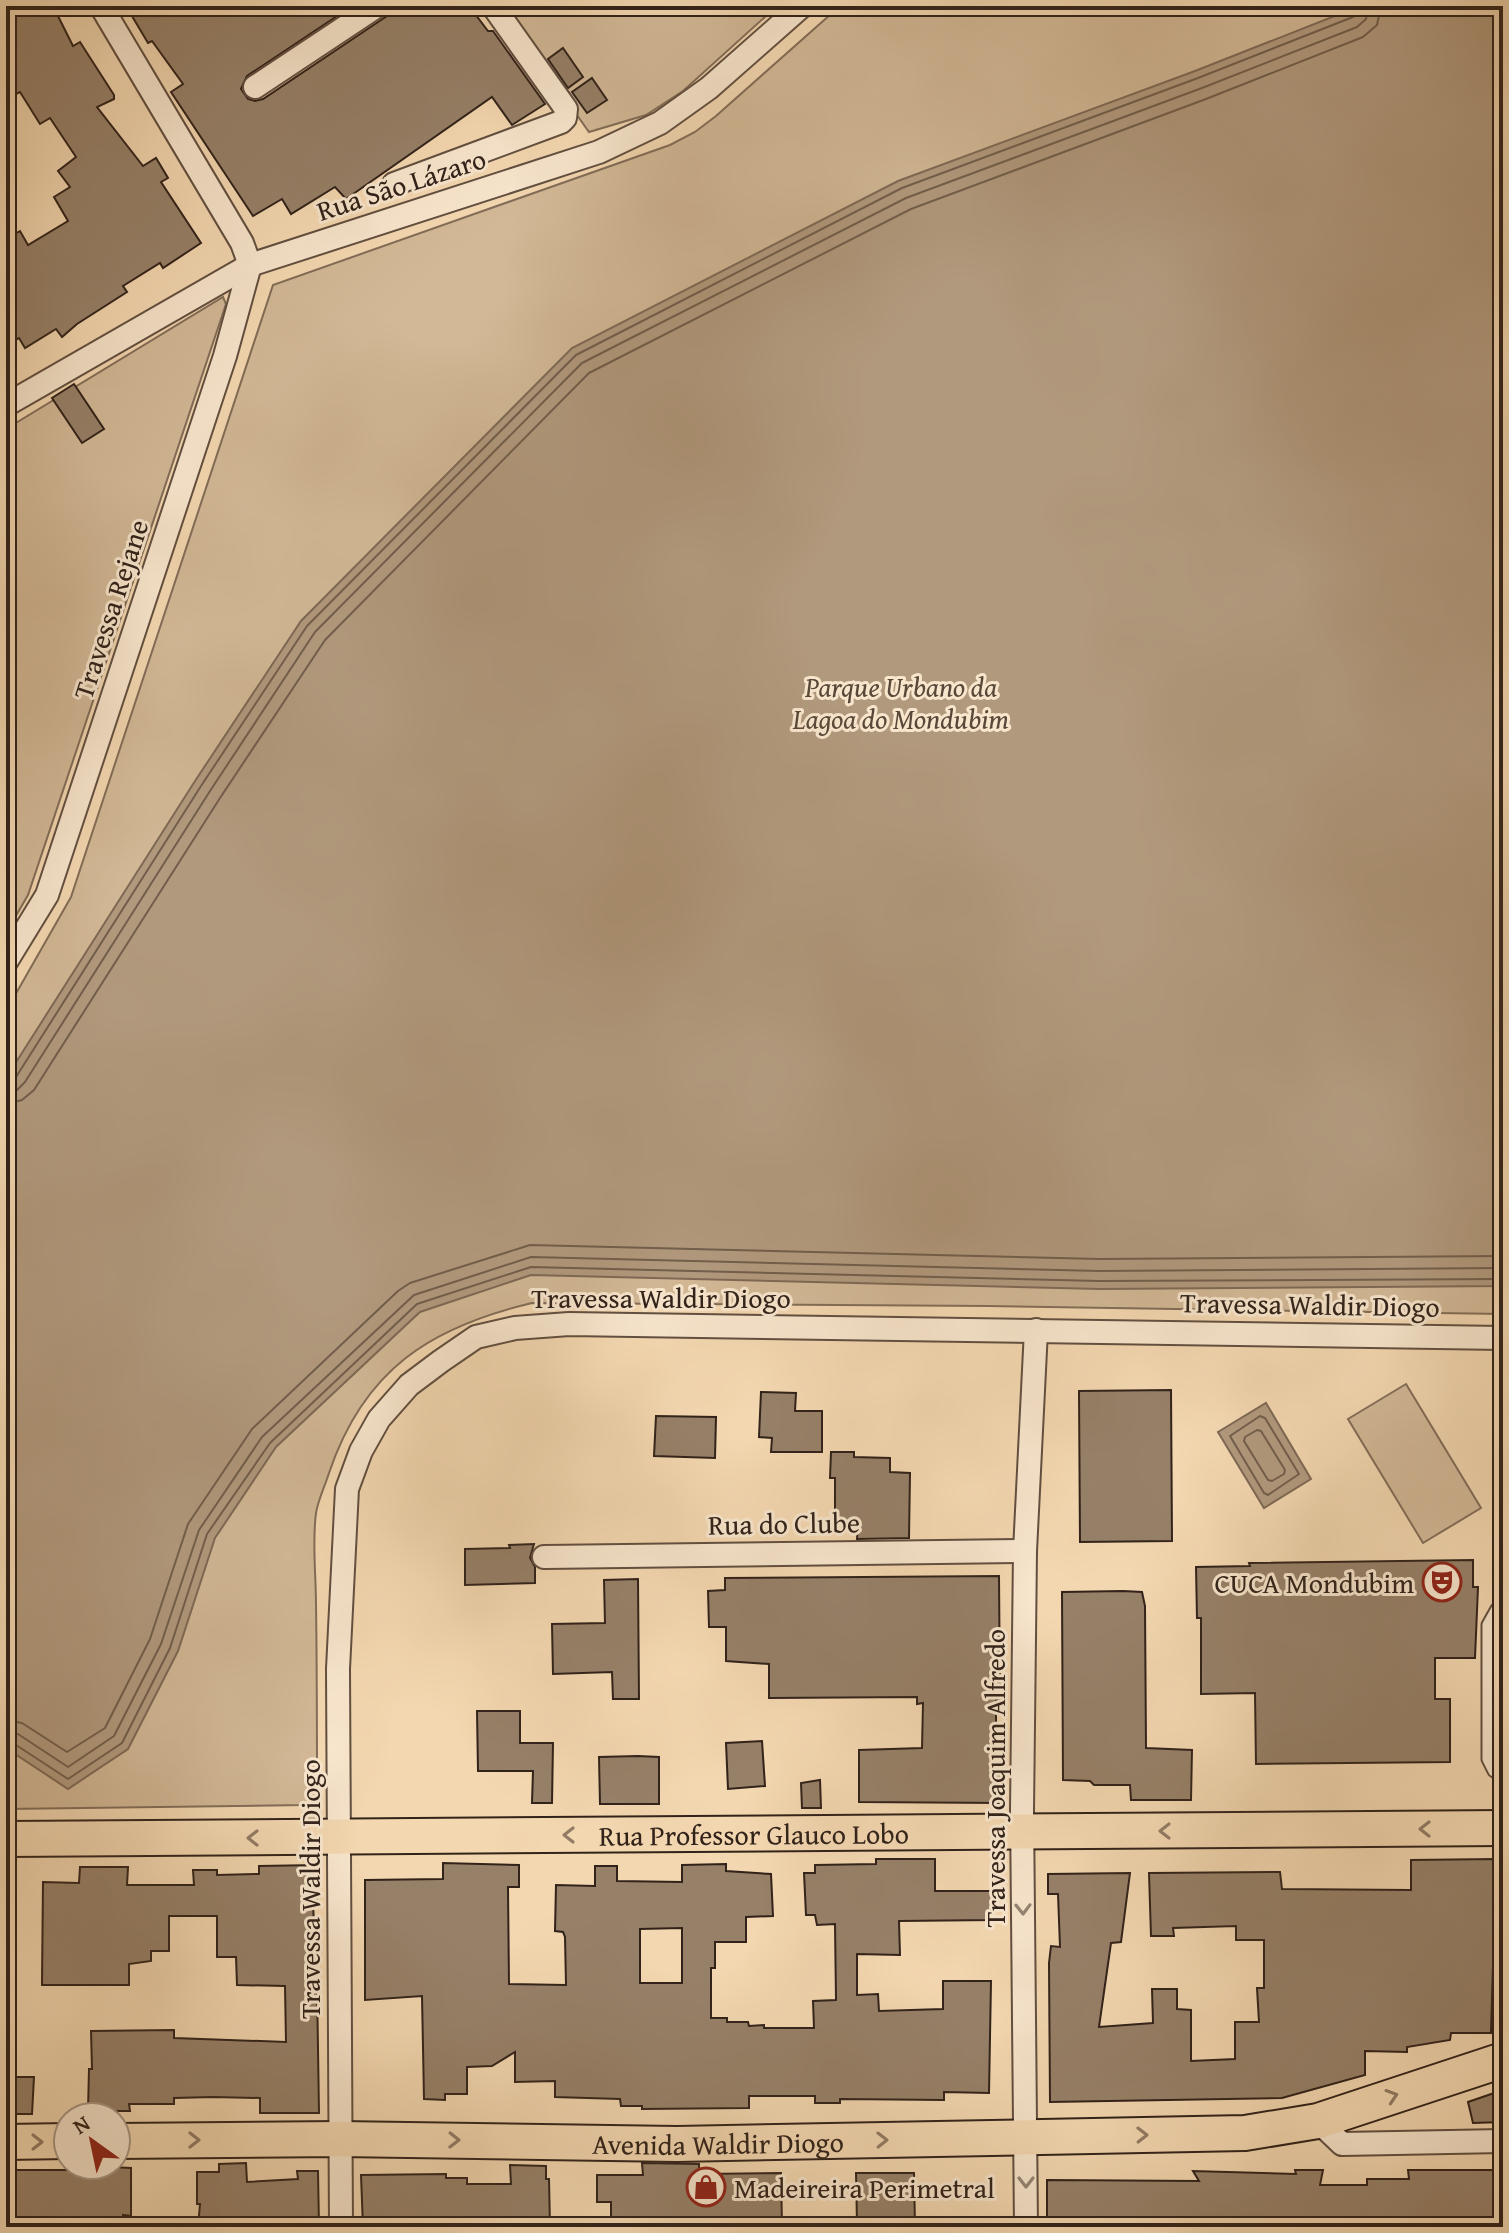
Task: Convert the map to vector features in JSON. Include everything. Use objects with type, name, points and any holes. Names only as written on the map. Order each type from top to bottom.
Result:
[{"type":"main road","name":"Rua Professor Glauco Lobo","points":[[6,1839],[1503,1828]]},
{"type":"main road","name":"Avenida Waldir Diogo","points":[[132,2141],[340,2139],[677,2144],[1245,2133],[1318,2121],[1503,2060]]},
{"type":"main road","points":[[6,2142],[52,2141]]},
{"type":"street","points":[[101,6],[242,243],[250,265]]},
{"type":"street","points":[[255,87],[377,6]]},
{"type":"street","points":[[394,184],[565,118],[566,109],[493,6]]},
{"type":"street","name":"Rua São Lázaro","points":[[6,405],[250,265],[599,152],[660,123],[709,88],[802,6]]},
{"type":"street","name":"Travessa Rejane","points":[[6,962],[47,895],[225,356],[250,265]]},
{"type":"street","name":"Travessa Waldir Diogo","points":[[341,2227],[338,1669],[347,1489],[361,1451],[379,1419],[409,1385],[476,1337],[515,1328],[569,1324],[1503,1338]]},
{"type":"street","name":"Travessa Joaquim Alfredo","points":[[1026,2227],[1023,1831],[1025,1551],[1036,1330]]},
{"type":"street","name":"Rua do Clube","points":[[544,1557],[1025,1551]]},
{"type":"street","points":[[1318,2121],[1342,2144],[1503,2141]]},
{"type":"lane","points":[[1503,1605],[1488,1625],[1489,1764],[1494,1771],[1503,1775]]},
{"type":"green space","points":[[500,6],[777,6],[683,91],[646,115],[589,132]]},
{"type":"green space","name":"Parque Urbano da Lagoa do Mondubim","points":[[840,6],[1503,6],[1503,1314],[532,1303],[496,1313],[433,1340],[406,1358],[382,1380],[361,1406],[329,1473],[317,1508],[314,1535],[317,1799],[306,1805],[6,1809],[6,1011],[71,897],[273,285],[670,145],[716,116]]},
{"type":"green space","points":[[223,297],[226,304],[28,895],[6,933],[6,429]]},
{"type":"green space","points":[[1406,1384],[1481,1508],[1423,1543],[1348,1419]]},
{"type":"water","name":"Parque Urbano da Lagoa do Mondubim","points":[[1360,6],[1503,6],[1503,1286],[1100,1289],[531,1275],[420,1312],[276,1447],[215,1538],[178,1651],[128,1749],[68,1789],[6,1748],[6,1078],[301,621],[572,348],[898,181]]},
{"type":"water","points":[[1266,1403],[1311,1479],[1264,1508],[1218,1432]]},
{"type":"building","points":[[27,6],[53,6],[73,46],[80,42],[114,95],[114,99],[97,107],[143,166],[156,158],[168,178],[161,182],[201,243],[163,268],[160,263],[123,286],[127,292],[62,337],[56,329],[25,348],[19,338],[6,345],[6,239],[20,231],[28,245],[68,221],[54,197],[70,187],[58,171],[76,157],[50,118],[40,124],[20,92],[6,99],[6,17]]},
{"type":"building","points":[[126,6],[157,6],[166,15],[178,6],[352,6],[247,76],[241,89],[248,99],[255,101],[263,99],[402,6],[469,6],[488,31],[493,31],[545,104],[512,125],[492,97],[346,199],[335,187],[291,214],[282,199],[253,216],[171,92],[183,84],[152,41],[148,43]]},
{"type":"building","points":[[563,48],[583,77],[568,88],[548,59]]},
{"type":"building","points":[[592,78],[607,100],[587,113],[572,92]]},
{"type":"building","points":[[74,384],[104,429],[82,443],[52,398]]},
{"type":"building","points":[[1171,1390],[1172,1541],[1080,1542],[1079,1391]]},
{"type":"building","points":[[761,1392],[796,1393],[795,1411],[822,1411],[822,1452],[771,1452],[772,1438],[759,1437]]},
{"type":"building","points":[[656,1416],[716,1417],[715,1458],[654,1456]]},
{"type":"building","points":[[831,1452],[854,1452],[854,1457],[890,1458],[890,1472],[910,1473],[909,1538],[857,1539],[858,1523],[835,1522],[835,1478],[830,1478]]},
{"type":"building","points":[[534,1544],[530,1558],[535,1567],[535,1583],[465,1585],[465,1549]]},
{"type":"building","points":[[1473,1560],[1473,1587],[1478,1587],[1475,1658],[1435,1658],[1435,1699],[1450,1699],[1450,1762],[1256,1764],[1255,1693],[1201,1694],[1201,1618],[1197,1618],[1196,1567],[1250,1566],[1249,1563]]},
{"type":"building","points":[[999,1576],[1000,1700],[996,1700],[996,1750],[1000,1750],[1000,1803],[859,1802],[859,1750],[922,1748],[923,1703],[917,1704],[917,1697],[769,1698],[769,1664],[726,1661],[726,1627],[709,1627],[708,1591],[725,1590],[725,1578]]},
{"type":"building","points":[[638,1579],[639,1699],[613,1699],[612,1672],[553,1674],[552,1624],[605,1623],[604,1580]]},
{"type":"building","points":[[1062,1592],[1142,1592],[1145,1606],[1146,1748],[1192,1750],[1191,1800],[1131,1800],[1130,1785],[1094,1785],[1090,1781],[1063,1780]]},
{"type":"building","points":[[477,1711],[520,1711],[520,1743],[553,1743],[552,1803],[532,1803],[533,1771],[478,1771]]},
{"type":"building","points":[[762,1741],[765,1786],[728,1789],[726,1743]]},
{"type":"building","points":[[599,1757],[659,1757],[659,1804],[600,1804]]},
{"type":"building","points":[[820,1780],[821,1808],[802,1808],[801,1783]]},
{"type":"building","points":[[876,1859],[935,1859],[935,1891],[993,1891],[993,1920],[899,1921],[900,1955],[857,1954],[857,1995],[878,1994],[879,2011],[943,2009],[943,1981],[991,1981],[989,2093],[944,2092],[944,2100],[840,2099],[840,2103],[815,2103],[815,2096],[749,2096],[749,2108],[642,2109],[642,2106],[621,2106],[620,2099],[555,2097],[555,2081],[515,2082],[515,2052],[492,2066],[467,2067],[467,2094],[445,2094],[445,2100],[424,2099],[422,1996],[365,2000],[365,1880],[443,1879],[443,1863],[519,1865],[519,1887],[508,1887],[509,1984],[566,1985],[565,1937],[563,1932],[555,1931],[556,1885],[595,1886],[595,1866],[617,1866],[617,1881],[682,1882],[682,1865],[726,1864],[726,1871],[771,1874],[773,1916],[746,1917],[746,1942],[715,1942],[715,1968],[711,1968],[711,2018],[727,2018],[727,2022],[748,2022],[749,2026],[764,2025],[764,2028],[814,2028],[813,2001],[836,2000],[835,1924],[817,1925],[815,1915],[806,1915],[804,1873],[815,1873],[815,1865],[876,1864]],"holes":[[[682,1928],[682,1983],[640,1983],[640,1929]]]},
{"type":"building","points":[[1496,1859],[1496,1878],[1503,1878],[1503,1966],[1493,1965],[1491,2033],[1451,2033],[1450,2040],[1407,2047],[1407,2052],[1365,2051],[1365,2075],[1282,2098],[1050,2102],[1049,1963],[1051,1946],[1060,1947],[1058,1894],[1048,1894],[1048,1874],[1130,1873],[1121,1942],[1111,1943],[1099,2027],[1153,2023],[1152,1989],[1177,1989],[1177,2009],[1191,2010],[1191,2061],[1235,2059],[1235,2022],[1259,2022],[1257,1988],[1264,1988],[1264,1940],[1236,1940],[1236,1926],[1173,1928],[1174,1936],[1151,1936],[1149,1873],[1280,1872],[1282,1889],[1411,1890],[1411,1860]]},
{"type":"building","points":[[317,1865],[317,1904],[313,1904],[319,2113],[260,2113],[260,2098],[174,2098],[174,2104],[88,2101],[89,2069],[92,2069],[91,2031],[174,2030],[174,2038],[286,2042],[285,1986],[237,1985],[236,1957],[217,1957],[217,1916],[169,1916],[169,1951],[151,1951],[151,1961],[129,1964],[129,1985],[42,1985],[43,1882],[79,1883],[80,1867],[128,1867],[127,1885],[194,1885],[193,1870],[217,1870],[217,1875],[259,1874],[259,1866]]},
{"type":"building","points":[[11,2077],[34,2077],[32,2114],[9,2114]]},
{"type":"building","points":[[1503,2090],[1503,2122],[1473,2123],[1468,2102]]},
{"type":"building","points":[[246,2163],[247,2182],[298,2179],[297,2171],[318,2171],[319,2227],[198,2227],[200,2204],[197,2204],[197,2172],[219,2172],[219,2164]]},
{"type":"building","points":[[642,2163],[699,2164],[699,2174],[781,2173],[782,2227],[611,2227],[611,2202],[597,2202],[597,2175],[643,2175]]},
{"type":"building","points":[[510,2165],[546,2166],[550,2227],[363,2227],[361,2175],[446,2174],[446,2178],[467,2178],[467,2184],[511,2184]]},
{"type":"building","points":[[6,2170],[52,2170],[52,2181],[131,2181],[131,2216],[123,2215],[123,2227],[6,2227]]},
{"type":"building","points":[[1295,2170],[1323,2170],[1320,2185],[1367,2185],[1367,2179],[1409,2179],[1408,2170],[1503,2170],[1503,2227],[1047,2227],[1047,2180],[1199,2181],[1193,2171],[1296,2174]]},
{"type":"building","points":[[856,2173],[914,2173],[915,2227],[861,2227],[861,2223],[857,2223]]},
{"type":"place","name":"CUCA Mondubim","points":[[1442,1582]]},
{"type":"place","name":"Madeireira Perimetral","points":[[706,2187]]}]
